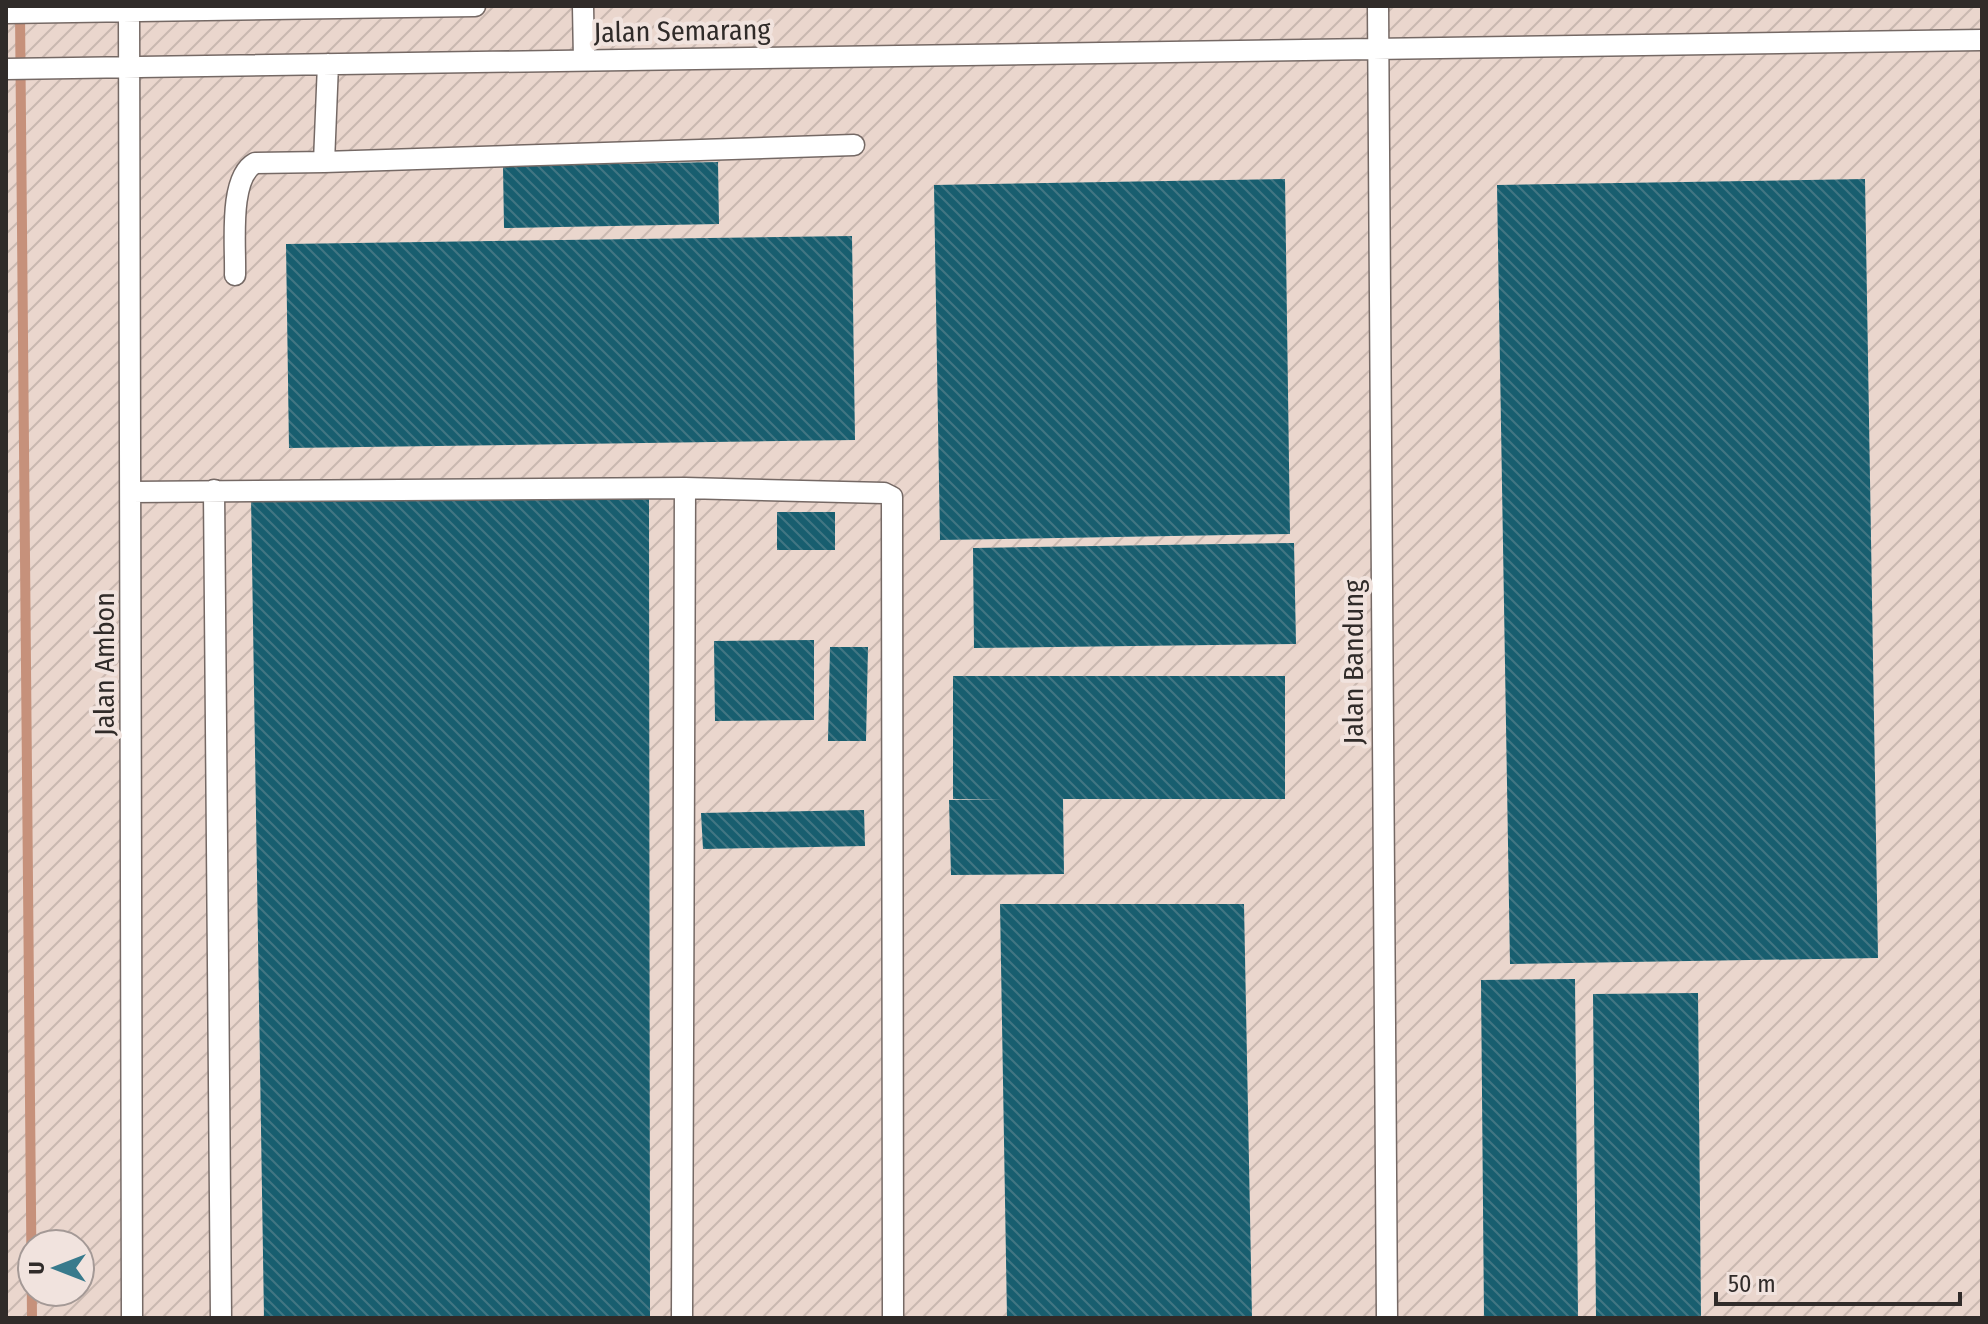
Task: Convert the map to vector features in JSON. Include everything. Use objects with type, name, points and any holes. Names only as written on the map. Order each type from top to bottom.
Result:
[{"type":"lane","points":[[6,13],[475,6]]},
{"type":"lane","points":[[583,6],[584,60]]},
{"type":"lane","name":"Jalan Bandung","points":[[1378,6],[1387,1318]]},
{"type":"lane","name":"Jalan Ambon","points":[[129,10],[132,1318]]},
{"type":"lane","name":"Jalan Semarang","points":[[6,69],[1982,40]]},
{"type":"lane","points":[[324,162],[328,64]]},
{"type":"lane","points":[[235,275],[237,191],[248,167],[255,163],[854,145]]},
{"type":"lane","points":[[132,492],[685,488],[884,493],[894,503],[893,1318]]},
{"type":"lane","points":[[682,1318],[685,488]]},
{"type":"lane","points":[[214,490],[221,1318]]},
{"type":"shaded area","points":[[6,6],[1982,6],[1982,1318],[6,1318]]},
{"type":"building","points":[[718,162],[719,224],[504,228],[503,166]]},
{"type":"building","points":[[1285,179],[1290,534],[940,540],[934,185]]},
{"type":"building","points":[[1865,179],[1878,958],[1510,964],[1497,185]]},
{"type":"building","points":[[852,236],[855,440],[289,448],[286,244]]},
{"type":"building","points":[[649,496],[650,1318],[264,1318],[251,497]]},
{"type":"building","points":[[777,512],[835,512],[835,550],[777,550]]},
{"type":"building","points":[[1294,543],[1296,644],[974,648],[973,548]]},
{"type":"building","points":[[814,640],[814,720],[715,721],[714,641]]},
{"type":"building","points":[[830,647],[868,647],[866,741],[828,741]]},
{"type":"building","points":[[953,676],[1285,676],[1285,799],[1063,799],[1064,874],[951,875],[949,800],[1002,800],[953,799]]},
{"type":"building","points":[[864,810],[865,846],[703,849],[701,813]]},
{"type":"building","points":[[1000,904],[1244,904],[1252,1318],[1007,1318]]},
{"type":"building","points":[[1575,979],[1578,1318],[1484,1318],[1481,980]]},
{"type":"building","points":[[1698,993],[1701,1318],[1596,1318],[1593,994]]},
{"type":"waterway","points":[[20,12],[32,1318]]}]
